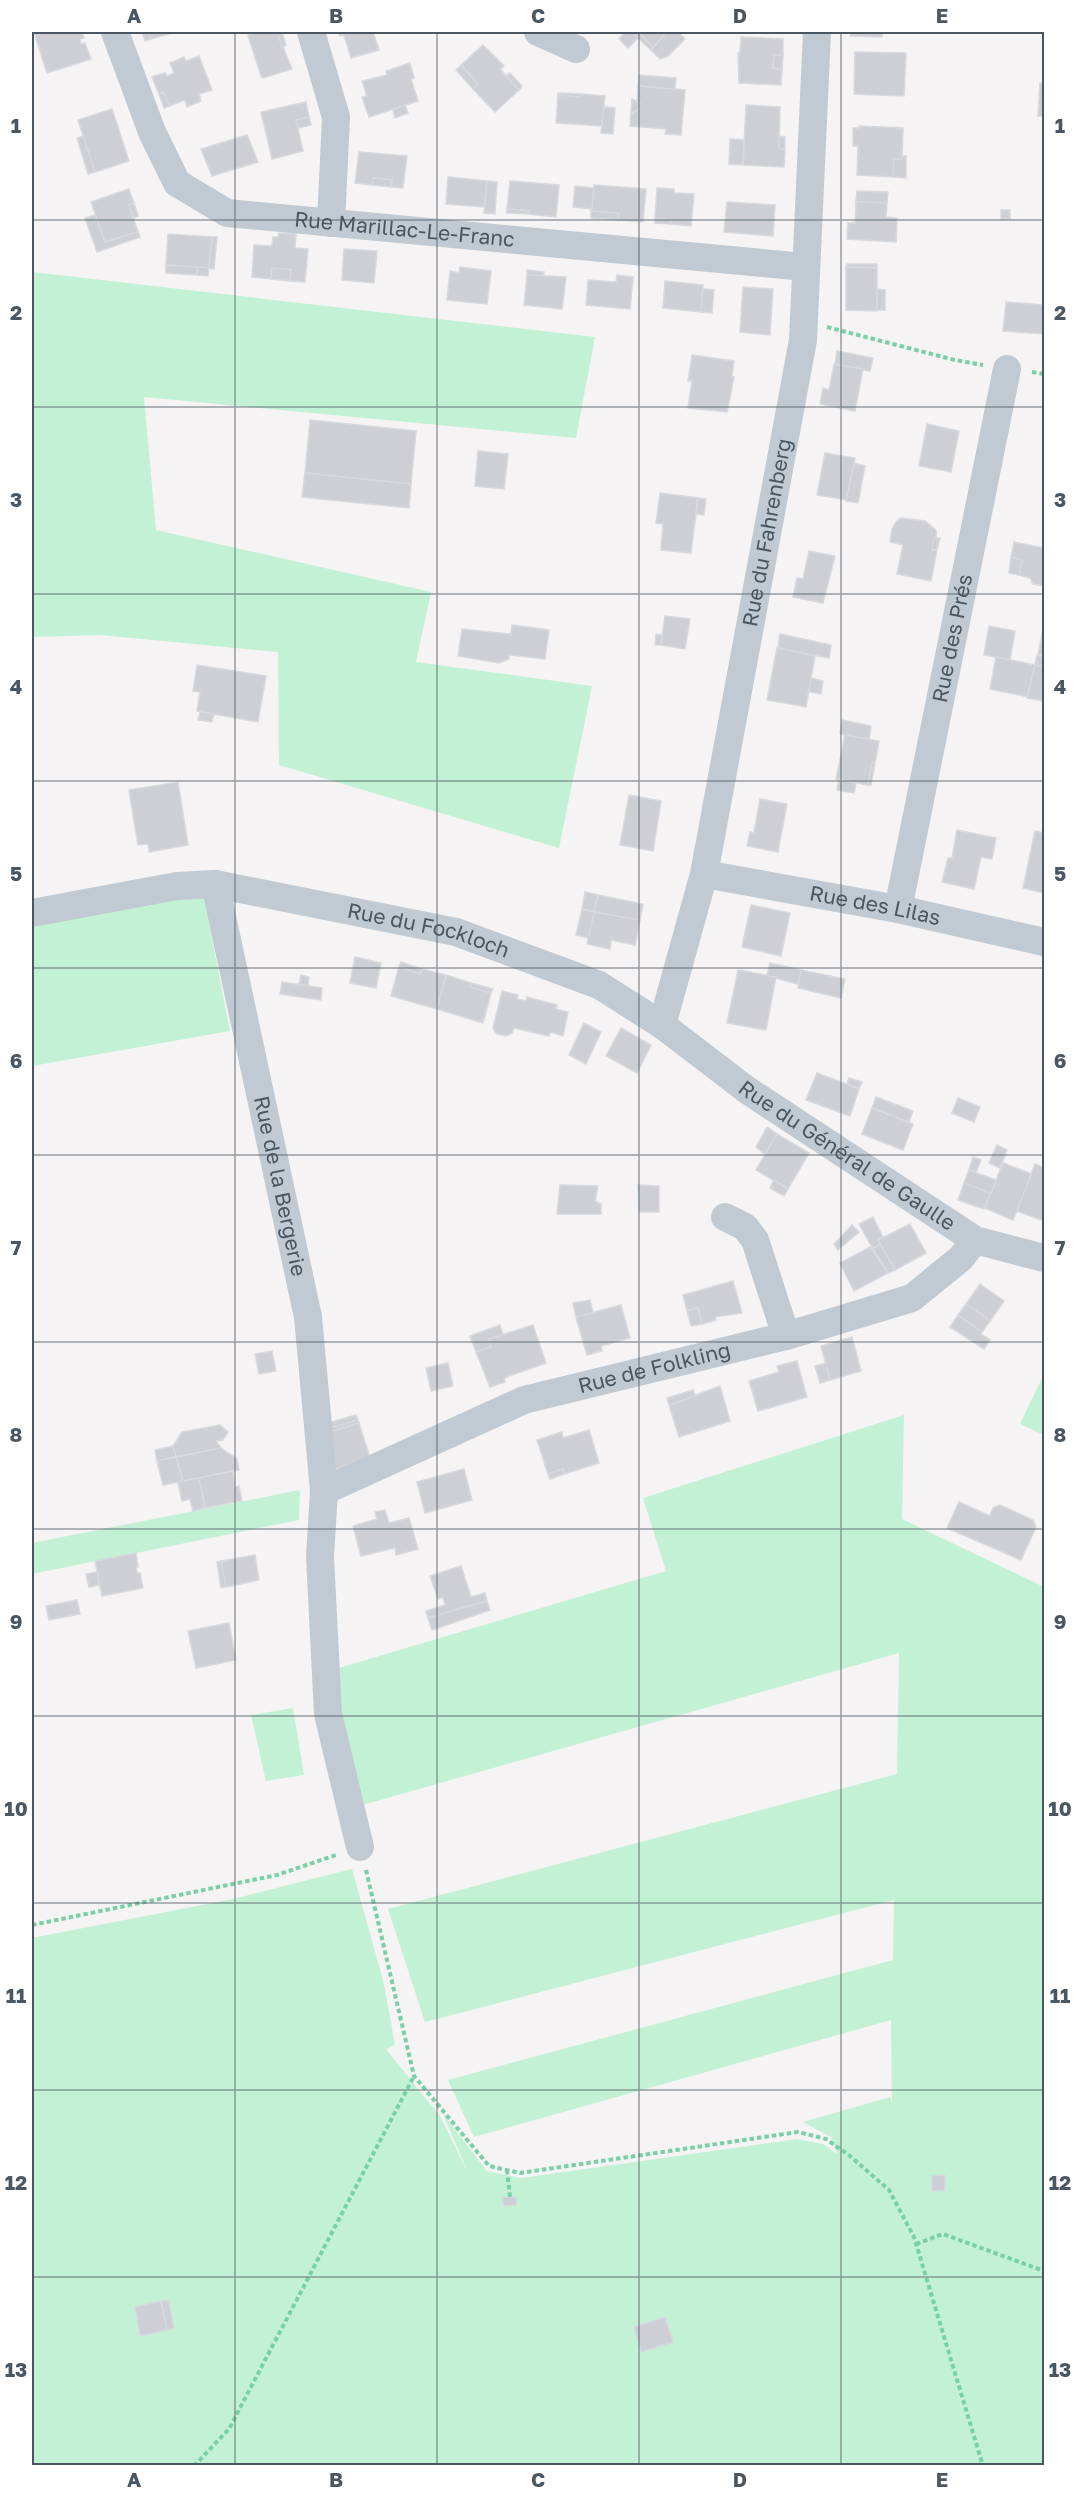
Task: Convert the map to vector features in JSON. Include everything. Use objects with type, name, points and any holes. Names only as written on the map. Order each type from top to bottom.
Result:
[{"type":"street","name":"Rue Marillac-Le-Franc","points":[[115,32],[152,132],[177,183],[227,213],[805,267]]},
{"type":"street","points":[[311,32],[336,117],[331,223]]},
{"type":"street","points":[[538,32],[576,50]]},
{"type":"street","name":"Rue du Fahrenberg","points":[[662,1025],[704,874],[803,340],[817,32]]},
{"type":"street","name":"Rue des Prés","points":[[898,909],[1006,369]]},
{"type":"street","name":"Rue des Lilas","points":[[704,874],[898,909],[1044,942]]},
{"type":"street","name":"Rue du Fockloch","points":[[32,913],[177,886],[215,884],[456,932],[598,986],[662,1025]]},
{"type":"street","name":"Rue de la Bergerie","points":[[215,884],[308,1317],[324,1491],[320,1557],[328,1714],[360,1847]]},
{"type":"street","name":"Rue du Général de Gaulle","points":[[662,1025],[747,1090],[975,1240],[1044,1258]]},
{"type":"street","points":[[725,1217],[745,1227],[754,1240],[786,1336]]},
{"type":"street","name":"Rue de Folkling","points":[[324,1491],[525,1400],[786,1336],[912,1298],[961,1258],[975,1240]]},
{"type":"path","points":[[804,320],[955,360],[1044,374]]},
{"type":"path","points":[[32,1925],[277,1875],[360,1847],[414,2076],[489,2166],[520,2173],[798,2132],[825,2139],[850,2156],[889,2190],[916,2244],[982,2466]]},
{"type":"path","points":[[194,2466],[230,2429],[414,2076]]},
{"type":"path","points":[[507,2170],[510,2197]]},
{"type":"path","points":[[916,2244],[943,2234],[1044,2271]]},
{"type":"green space","points":[[32,272],[595,337],[576,438],[144,397],[156,530],[431,592],[416,662],[592,686],[559,848],[279,765],[278,652],[101,635],[32,637]]},
{"type":"green space","points":[[199,873],[230,1031],[32,1066],[32,903]]},
{"type":"green space","points":[[1044,1374],[1044,1435],[1020,1424]]},
{"type":"green space","points":[[904,1415],[902,1519],[1044,1587],[1044,2465],[32,2466],[32,1938],[233,1899],[352,1869],[384,1984],[395,2045],[386,2049],[440,2116],[469,2175],[443,2114],[487,2171],[521,2178],[797,2139],[823,2144],[837,2154],[831,2137],[803,2122],[890,2097],[892,2103],[891,2020],[474,2137],[448,2080],[893,1960],[894,1900],[425,2022],[388,1909],[897,1774],[899,1653],[359,1806],[332,1670],[666,1571],[643,1498]]},
{"type":"green space","points":[[300,1490],[299,1520],[32,1574],[32,1543]]},
{"type":"green space","points":[[293,1708],[304,1775],[266,1781],[251,1715]]},
{"type":"building","points":[[34,32],[82,32],[84,38],[80,39],[81,44],[85,43],[91,59],[47,73]]},
{"type":"building","points":[[142,32],[149,32],[151,39],[145,41]]},
{"type":"building","points":[[149,32],[175,32],[151,39]]},
{"type":"building","points":[[277,32],[292,69],[263,78],[261,76],[248,35]]},
{"type":"building","points":[[277,32],[282,32],[286,45],[282,47]]},
{"type":"building","points":[[338,32],[373,32],[379,50],[351,58],[344,35],[340,36]]},
{"type":"building","points":[[625,32],[632,32],[638,38],[628,48],[619,39]]},
{"type":"building","points":[[632,32],[667,32],[653,47],[641,35],[638,38]]},
{"type":"building","points":[[667,32],[678,32],[685,39],[668,56],[660,59],[651,50]]},
{"type":"building","points":[[851,32],[882,32],[882,37],[850,36]]},
{"type":"building","points":[[641,35],[653,47],[651,50],[638,38]]},
{"type":"building","points":[[741,37],[783,39],[783,55],[774,55],[773,68],[782,69],[781,85],[739,83],[738,53]]},
{"type":"building","points":[[483,45],[504,66],[500,69],[519,90],[495,112],[473,89],[478,84],[461,65]]},
{"type":"building","points":[[855,52],[906,53],[904,96],[854,94]]},
{"type":"building","points":[[774,55],[783,55],[782,69],[773,68]]},
{"type":"building","points":[[199,56],[212,90],[199,94],[201,101],[187,107],[185,100],[169,106],[163,92],[159,94],[152,77],[174,73],[170,63],[184,57],[186,61]]},
{"type":"building","points":[[410,63],[414,78],[411,79],[418,101],[369,117],[362,97],[367,96],[362,81],[387,75],[386,71]]},
{"type":"building","points":[[461,65],[478,84],[473,89],[456,70]]},
{"type":"building","points":[[510,73],[522,86],[519,90],[506,76]]},
{"type":"building","points":[[639,75],[676,78],[675,90],[638,86]]},
{"type":"building","points":[[1040,83],[1044,83],[1044,116],[1038,116]]},
{"type":"building","points":[[638,86],[685,90],[681,135],[665,134],[666,129],[630,126],[631,114],[639,109]]},
{"type":"building","points":[[163,92],[169,106],[164,108],[159,94]]},
{"type":"building","points":[[558,93],[581,94],[580,97],[558,95]]},
{"type":"building","points":[[581,94],[605,96],[602,126],[556,123],[558,95],[580,97]]},
{"type":"building","points":[[632,99],[640,103],[639,109],[631,114]]},
{"type":"building","points":[[306,102],[309,117],[296,120],[303,151],[272,159],[261,112]]},
{"type":"building","points":[[405,105],[408,113],[395,118],[393,110]]},
{"type":"building","points":[[746,105],[780,107],[779,149],[785,149],[784,167],[743,165]]},
{"type":"building","points":[[604,107],[615,108],[613,134],[601,133]]},
{"type":"building","points":[[112,109],[129,161],[95,172],[78,120]]},
{"type":"building","points":[[309,117],[311,125],[298,128],[296,120]]},
{"type":"building","points":[[859,126],[903,128],[902,159],[894,159],[893,177],[857,175],[858,146],[853,146],[853,128],[859,128]]},
{"type":"building","points":[[247,135],[258,162],[212,176],[201,149]]},
{"type":"building","points":[[83,136],[95,172],[88,174],[77,138]]},
{"type":"building","points":[[779,136],[785,137],[785,149],[779,149]]},
{"type":"building","points":[[730,139],[744,140],[743,165],[729,164]]},
{"type":"building","points":[[359,152],[407,156],[403,188],[391,187],[392,180],[373,178],[372,185],[355,183]]},
{"type":"building","points":[[902,156],[906,156],[906,178],[893,177],[894,159],[902,159]]},
{"type":"building","points":[[448,177],[487,181],[484,207],[446,204]]},
{"type":"building","points":[[373,178],[392,180],[391,187],[372,185]]},
{"type":"building","points":[[487,181],[497,182],[495,214],[484,213]]},
{"type":"building","points":[[510,181],[559,185],[556,217],[507,209]]},
{"type":"building","points":[[594,185],[646,189],[643,222],[618,220],[618,213],[591,211]]},
{"type":"building","points":[[575,186],[594,188],[592,209],[573,207]]},
{"type":"building","points":[[657,188],[674,189],[674,193],[694,194],[691,226],[671,224],[671,220],[655,219]]},
{"type":"building","points":[[129,189],[134,203],[129,205],[138,232],[105,242],[91,202]]},
{"type":"building","points":[[857,191],[888,192],[887,203],[856,202]]},
{"type":"building","points":[[727,202],[775,205],[773,236],[724,232]]},
{"type":"building","points":[[856,202],[887,203],[886,217],[897,218],[896,242],[847,239],[848,223],[855,223]]},
{"type":"building","points":[[134,203],[138,216],[134,218],[129,205]]},
{"type":"building","points":[[507,209],[530,211],[529,214],[507,213]]},
{"type":"building","points":[[1001,210],[1010,210],[1010,219],[1001,219]]},
{"type":"building","points":[[591,211],[618,213],[618,220],[591,218]]},
{"type":"building","points":[[95,215],[105,242],[138,232],[140,237],[97,252],[85,218]]},
{"type":"building","points":[[655,219],[671,220],[671,224],[655,223]]},
{"type":"building","points":[[279,233],[296,234],[295,248],[308,249],[305,282],[290,281],[291,270],[272,268],[271,279],[252,277],[254,245],[272,246],[273,237],[278,237]]},
{"type":"building","points":[[168,234],[212,237],[209,268],[166,265]]},
{"type":"building","points":[[212,237],[217,237],[214,269],[209,268]]},
{"type":"building","points":[[344,249],[377,251],[374,283],[342,280]]},
{"type":"building","points":[[847,264],[877,264],[877,268],[846,267]]},
{"type":"building","points":[[166,265],[198,267],[197,275],[166,273]]},
{"type":"building","points":[[198,267],[209,268],[208,276],[197,275]]},
{"type":"building","points":[[460,267],[491,271],[487,304],[447,300],[450,271],[459,273]]},
{"type":"building","points":[[846,267],[877,268],[877,311],[846,310]]},
{"type":"building","points":[[272,268],[291,270],[290,281],[271,279]]},
{"type":"building","points":[[527,270],[544,272],[543,276],[527,275]]},
{"type":"building","points":[[527,275],[566,277],[562,309],[524,305]]},
{"type":"building","points":[[617,275],[633,277],[630,309],[586,305],[588,280],[616,282]]},
{"type":"building","points":[[665,281],[703,285],[701,312],[663,308]]},
{"type":"building","points":[[743,287],[773,289],[770,335],[740,332]]},
{"type":"building","points":[[703,289],[714,290],[712,313],[701,312]]},
{"type":"building","points":[[877,289],[885,290],[885,310],[877,310]]},
{"type":"building","points":[[1006,302],[1044,305],[1044,334],[1003,331]]},
{"type":"building","points":[[837,351],[873,358],[870,371],[835,364]]},
{"type":"building","points":[[692,355],[734,361],[732,376],[734,377],[727,412],[688,408],[692,381],[688,381]]},
{"type":"building","points":[[834,364],[863,369],[855,411],[820,404],[823,388],[829,390]]},
{"type":"building","points":[[310,420],[416,431],[411,484],[305,473]]},
{"type":"building","points":[[927,424],[959,431],[951,472],[919,466]]},
{"type":"building","points":[[478,451],[508,454],[504,489],[475,486]]},
{"type":"building","points":[[825,453],[855,458],[847,500],[817,495]]},
{"type":"building","points":[[854,463],[865,466],[858,503],[846,501]]},
{"type":"building","points":[[305,473],[411,484],[409,508],[302,497]]},
{"type":"building","points":[[660,493],[698,498],[691,553],[661,550],[663,524],[656,523]]},
{"type":"building","points":[[698,498],[706,499],[704,515],[696,514]]},
{"type":"building","points":[[901,518],[925,521],[936,530],[932,550],[937,550],[931,581],[897,574],[903,545],[890,542],[892,529]]},
{"type":"building","points":[[934,538],[940,538],[937,550],[932,550]]},
{"type":"building","points":[[1014,542],[1044,548],[1044,586],[1033,584],[1030,578],[1019,575],[1022,560],[1011,557]]},
{"type":"building","points":[[809,551],[835,556],[823,603],[793,597],[797,578],[803,579]]},
{"type":"building","points":[[1011,557],[1022,560],[1019,575],[1009,573]]},
{"type":"building","points":[[665,616],[690,619],[685,649],[661,645]]},
{"type":"building","points":[[512,625],[549,630],[545,659],[509,655],[509,659],[499,663],[458,656],[462,629],[511,634]]},
{"type":"building","points":[[989,626],[1015,631],[1010,660],[984,655]]},
{"type":"building","points":[[1044,631],[1044,655],[1038,654]]},
{"type":"building","points":[[656,634],[662,635],[661,645],[655,645]]},
{"type":"building","points":[[780,634],[831,645],[829,658],[778,648]]},
{"type":"building","points":[[777,648],[815,656],[806,707],[767,700]]},
{"type":"building","points":[[1037,655],[1044,657],[1044,667],[1035,665]]},
{"type":"building","points":[[996,657],[1035,665],[1029,697],[990,689]]},
{"type":"building","points":[[197,665],[266,676],[258,722],[197,711],[200,692],[193,691]]},
{"type":"building","points":[[1035,665],[1044,667],[1044,701],[1027,698]]},
{"type":"building","points":[[811,678],[823,681],[821,694],[809,692]]},
{"type":"building","points":[[200,712],[214,714],[212,722],[198,720]]},
{"type":"building","points":[[842,720],[871,726],[869,740],[840,734]]},
{"type":"building","points":[[845,735],[879,741],[868,785],[836,779]]},
{"type":"building","points":[[872,762],[875,763],[871,785],[868,785]]},
{"type":"building","points":[[839,779],[856,783],[854,793],[837,790]]},
{"type":"building","points":[[178,782],[188,845],[149,852],[148,844],[138,845],[129,790]]},
{"type":"building","points":[[629,795],[661,801],[653,851],[620,845]]},
{"type":"building","points":[[760,799],[787,804],[778,852],[747,846],[750,832],[754,833]]},
{"type":"building","points":[[957,830],[996,838],[992,859],[981,857],[974,889],[942,882],[948,858],[952,858]]},
{"type":"building","points":[[1035,831],[1044,833],[1044,893],[1023,888]]},
{"type":"building","points":[[585,892],[598,895],[594,912],[582,909]]},
{"type":"building","points":[[598,895],[643,904],[640,920],[594,912]]},
{"type":"building","points":[[751,905],[790,913],[781,956],[742,947]]},
{"type":"building","points":[[582,909],[594,912],[589,938],[576,935]]},
{"type":"building","points":[[594,912],[640,920],[635,945],[611,940],[610,949],[587,944]]},
{"type":"building","points":[[355,957],[381,963],[376,988],[350,983]]},
{"type":"building","points":[[401,962],[422,969],[420,974],[399,967]]},
{"type":"building","points":[[770,963],[801,970],[798,984],[767,976]]},
{"type":"building","points":[[399,967],[420,974],[422,969],[446,975],[437,1009],[391,996]]},
{"type":"building","points":[[738,970],[776,977],[766,1030],[727,1023]]},
{"type":"building","points":[[801,970],[845,979],[841,998],[798,988]]},
{"type":"building","points":[[301,975],[309,977],[308,986],[299,985]]},
{"type":"building","points":[[446,975],[471,983],[470,987],[491,993],[483,1023],[437,1009]]},
{"type":"building","points":[[282,982],[322,988],[321,1000],[280,994]]},
{"type":"building","points":[[471,983],[493,989],[491,993],[470,987]]},
{"type":"building","points":[[502,991],[518,995],[517,999],[526,1001],[527,997],[557,1005],[556,1009],[568,1012],[563,1036],[550,1032],[549,1036],[514,1028],[512,1033],[506,1036],[497,1034],[493,1028]]},
{"type":"building","points":[[584,1023],[601,1032],[586,1064],[569,1055]]},
{"type":"building","points":[[621,1028],[651,1045],[637,1073],[606,1056]]},
{"type":"building","points":[[817,1073],[859,1089],[850,1116],[806,1100]]},
{"type":"building","points":[[849,1078],[862,1082],[859,1089],[847,1084]]},
{"type":"building","points":[[876,1097],[913,1111],[909,1122],[872,1108]]},
{"type":"building","points":[[958,1098],[980,1107],[974,1122],[952,1113]]},
{"type":"building","points":[[872,1108],[913,1124],[903,1150],[862,1134]]},
{"type":"building","points":[[767,1127],[777,1134],[765,1154],[756,1147]]},
{"type":"building","points":[[777,1134],[809,1153],[788,1189],[756,1170]]},
{"type":"building","points":[[997,1145],[1007,1150],[1000,1168],[989,1163]]},
{"type":"building","points":[[973,1157],[981,1160],[976,1172],[969,1170]]},
{"type":"building","points":[[1003,1163],[1032,1174],[1013,1220],[985,1208]]},
{"type":"building","points":[[1035,1164],[1044,1168],[1044,1221],[1017,1211]]},
{"type":"building","points":[[969,1170],[996,1180],[991,1193],[964,1183]]},
{"type":"building","points":[[774,1180],[788,1189],[784,1196],[770,1188]]},
{"type":"building","points":[[964,1183],[990,1193],[984,1209],[958,1200]]},
{"type":"building","points":[[560,1185],[598,1186],[595,1201],[601,1204],[601,1214],[557,1214]]},
{"type":"building","points":[[638,1185],[659,1186],[659,1212],[639,1212]]},
{"type":"building","points":[[873,1217],[883,1237],[878,1240],[880,1244],[873,1249],[859,1224]]},
{"type":"building","points":[[910,1224],[926,1253],[895,1270],[878,1240]]},
{"type":"building","points":[[852,1225],[859,1232],[838,1250],[834,1244]]},
{"type":"building","points":[[880,1244],[895,1270],[889,1273],[873,1249]]},
{"type":"building","points":[[870,1247],[888,1273],[854,1291],[840,1263]]},
{"type":"building","points":[[733,1281],[742,1313],[715,1317],[716,1320],[702,1324],[698,1308],[687,1311],[683,1295]]},
{"type":"building","points":[[980,1284],[1004,1301],[990,1321],[966,1304]]},
{"type":"building","points":[[590,1300],[593,1313],[576,1317],[573,1303]]},
{"type":"building","points":[[966,1304],[990,1321],[982,1332],[958,1315]]},
{"type":"building","points":[[621,1305],[630,1338],[601,1346],[602,1351],[587,1355],[576,1317]]},
{"type":"building","points":[[698,1308],[702,1324],[691,1326],[687,1311]]},
{"type":"building","points":[[958,1315],[990,1340],[984,1349],[950,1327]]},
{"type":"building","points":[[500,1325],[503,1335],[489,1339],[491,1347],[476,1352],[470,1336]]},
{"type":"building","points":[[533,1325],[546,1363],[504,1378],[505,1382],[490,1387],[476,1352],[491,1347],[489,1339]]},
{"type":"building","points":[[852,1337],[861,1371],[830,1380],[821,1346]]},
{"type":"building","points":[[272,1351],[276,1371],[259,1374],[255,1354]]},
{"type":"building","points":[[797,1361],[807,1397],[758,1411],[749,1381],[779,1372],[777,1366]]},
{"type":"building","points":[[448,1363],[453,1386],[431,1391],[426,1368]]},
{"type":"building","points":[[826,1363],[830,1380],[820,1383],[815,1366]]},
{"type":"building","points":[[720,1386],[730,1421],[679,1437],[669,1405]]},
{"type":"building","points":[[693,1390],[695,1396],[669,1405],[667,1398]]},
{"type":"building","points":[[356,1415],[358,1420],[323,1430],[322,1425]]},
{"type":"building","points":[[358,1420],[359,1423],[324,1434],[323,1430]]},
{"type":"building","points":[[359,1423],[370,1458],[336,1469],[324,1434]]},
{"type":"building","points":[[220,1425],[228,1432],[223,1440],[216,1441],[221,1448],[176,1457],[173,1446],[182,1432]]},
{"type":"building","points":[[589,1430],[599,1463],[564,1474],[563,1469],[548,1474],[537,1440],[562,1432],[563,1438]]},
{"type":"building","points":[[173,1446],[176,1457],[157,1461],[155,1450]]},
{"type":"building","points":[[221,1448],[237,1459],[239,1470],[183,1481],[176,1457]]},
{"type":"building","points":[[176,1457],[183,1481],[163,1485],[157,1461]]},
{"type":"building","points":[[464,1469],[472,1500],[425,1513],[417,1482]]},
{"type":"building","points":[[563,1469],[564,1474],[550,1479],[548,1474]]},
{"type":"building","points":[[233,1471],[236,1502],[205,1508],[199,1478]]},
{"type":"building","points":[[199,1478],[205,1508],[193,1511],[190,1499],[182,1501],[178,1482]]},
{"type":"building","points":[[239,1486],[242,1501],[236,1502],[234,1487]]},
{"type":"building","points":[[959,1502],[990,1516],[993,1508],[1000,1505],[1033,1520],[1036,1527],[1021,1560],[947,1528]]},
{"type":"building","points":[[385,1510],[389,1523],[409,1518],[418,1549],[396,1555],[395,1548],[361,1556],[353,1526],[377,1519],[375,1512]]},
{"type":"building","points":[[136,1553],[137,1573],[140,1573],[143,1588],[102,1596],[95,1561]]},
{"type":"building","points":[[255,1555],[259,1580],[226,1587],[221,1561]]},
{"type":"building","points":[[221,1561],[226,1587],[221,1588],[217,1562]]},
{"type":"building","points":[[461,1566],[471,1597],[485,1593],[487,1601],[428,1618],[426,1611],[445,1605],[443,1597],[438,1599],[430,1576]]},
{"type":"building","points":[[97,1572],[99,1585],[89,1587],[86,1574]]},
{"type":"building","points":[[77,1600],[80,1614],[49,1620],[46,1606]]},
{"type":"building","points":[[487,1601],[490,1610],[432,1630],[428,1618]]},
{"type":"building","points":[[229,1623],[236,1660],[196,1668],[188,1631]]},
{"type":"building","points":[[945,2175],[945,2190],[932,2191],[932,2176]]},
{"type":"building","points":[[503,2197],[516,2197],[517,2205],[503,2206]]},
{"type":"building","points":[[168,2300],[174,2328],[167,2330],[161,2301]]},
{"type":"building","points":[[161,2301],[167,2330],[140,2336],[135,2307]]},
{"type":"building","points":[[665,2317],[673,2342],[641,2352],[634,2327]]}]
